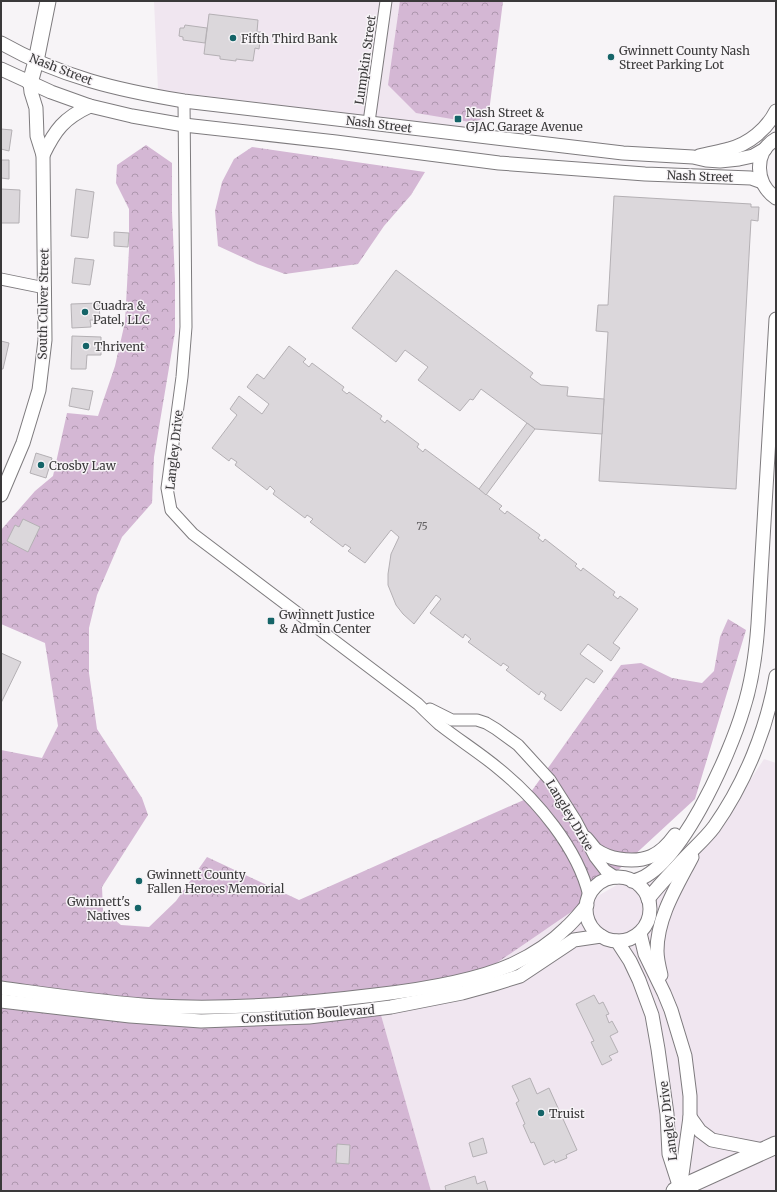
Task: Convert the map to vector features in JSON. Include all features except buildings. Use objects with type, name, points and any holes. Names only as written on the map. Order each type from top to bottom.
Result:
[{"type":"main road","points":[[30,83],[48,1]]},
{"type":"main road","points":[[679,1190],[769,1148]]},
{"type":"street","name":"Lumpkin Street","points":[[369,122],[386,1]]},
{"type":"street","name":"Nash Street","points":[[1,43],[56,70],[129,91],[184,101],[623,153],[693,157],[713,160],[739,159],[753,156],[765,149]]},
{"type":"street","name":"Nash Street","points":[[1,69],[51,92],[90,106],[132,116],[184,124],[499,163],[645,174],[751,178],[762,182]]},
{"type":"street","name":"South Culver Street","points":[[1,495],[23,443],[39,390],[44,340],[45,288],[43,154],[38,136],[36,108],[30,83]]},
{"type":"street","name":"Langley Drive","points":[[184,101],[186,327],[182,377],[168,488],[171,510],[184,526],[193,534],[418,704],[439,724],[500,769],[550,820],[562,838],[581,873],[588,901]]},
{"type":"street","points":[[43,154],[58,128],[73,114],[90,106]]},
{"type":"street","points":[[693,157],[730,149],[744,143],[760,133],[772,119],[776,111]]},
{"type":"street","points":[[776,139],[765,149],[760,159],[759,171],[766,189],[776,198]]},
{"type":"street","points":[[1,279],[45,288]]},
{"type":"street","points":[[632,881],[639,880],[656,870],[669,856],[696,818],[737,729],[749,690],[754,663],[758,624],[776,319]]},
{"type":"street","points":[[648,899],[714,827],[729,802],[750,762],[764,722],[776,676]]},
{"type":"street","name":"Langley Drive","points":[[418,704],[452,720],[477,720],[486,723],[518,745],[550,780],[565,801],[595,857],[606,870],[617,878]]},
{"type":"street","points":[[586,838],[596,850],[613,858],[633,861],[651,857],[668,845],[692,812],[706,796]]},
{"type":"street","points":[[664,993],[657,951],[660,924],[679,882],[698,846]]},
{"type":"street","points":[[617,878],[625,878],[639,886],[648,899],[650,913],[648,921],[640,933],[627,940],[617,941],[609,940],[596,932],[588,919],[588,901],[594,889],[601,883],[608,879],[617,878]]},
{"type":"street","name":"Constitution Boulevard","points":[[1,988],[130,1004],[190,1007],[265,1006],[308,1003],[390,993],[464,979],[512,964],[549,942],[566,928],[588,901]]},
{"type":"street","name":"Langley Drive","points":[[640,933],[645,954],[664,993],[685,1056],[690,1096],[690,1118],[679,1190]]},
{"type":"street","name":"Constitution Boulevard","points":[[1,1001],[130,1016],[201,1021],[309,1017],[392,1007],[462,994],[520,976],[574,940],[601,936]]},
{"type":"street","name":"Langley Drive","points":[[617,941],[630,961],[652,1015],[667,1114],[669,1154],[679,1190]]},
{"type":"street","points":[[690,1118],[700,1132],[712,1140],[769,1148]]},
{"type":"shaded area","points":[[154,1],[500,1],[483,131],[158,90]]},
{"type":"shaded area","points":[[764,759],[776,763],[776,1191],[667,1191],[666,1189],[662,1191],[431,1191],[377,1001],[548,928],[577,908],[721,825]]},
{"type":"green space","points":[[400,1],[503,1],[489,112],[476,123],[416,113],[388,85]]},
{"type":"green space","points":[[146,145],[172,163],[175,332],[154,457],[152,503],[122,537],[97,595],[89,628],[89,673],[97,729],[142,798],[148,815],[102,887],[103,910],[121,925],[149,927],[176,901],[207,857],[299,900],[526,799],[621,665],[641,663],[672,678],[702,683],[714,671],[720,637],[728,619],[746,630],[695,799],[577,908],[457,990],[377,1001],[431,1191],[1,1191],[1,750],[42,758],[58,726],[45,643],[1,624],[1,530],[35,491],[53,476],[67,413],[98,416],[115,366],[125,322],[129,249],[129,209],[116,183],[117,165]]},
{"type":"green space","points":[[252,147],[425,172],[411,195],[384,226],[358,264],[285,274],[257,264],[218,246],[215,211],[222,182],[234,159]]},
{"type":"place","name":"Fifth Third Bank","points":[[233,38]]},
{"type":"place","name":"Gwinnett County Nash Street Parking Lot","points":[[611,57]]},
{"type":"place","name":"Nash Street & GJAC Garage Avenue","points":[[458,119]]},
{"type":"place","name":"Cuadra & Patel, LLC","points":[[85,312]]},
{"type":"place","name":"Thrivent","points":[[86,346]]},
{"type":"place","name":"Crosby Law","points":[[41,465]]},
{"type":"place","name":"Gwinnett Justice & Admin Center","points":[[271,621]]},
{"type":"place","name":"Gwinnett County Fallen Heroes Memorial","points":[[139,881]]},
{"type":"place","name":"Gwinnett's Natives","points":[[138,908]]},
{"type":"place","name":"Truist","points":[[541,1113]]}]
